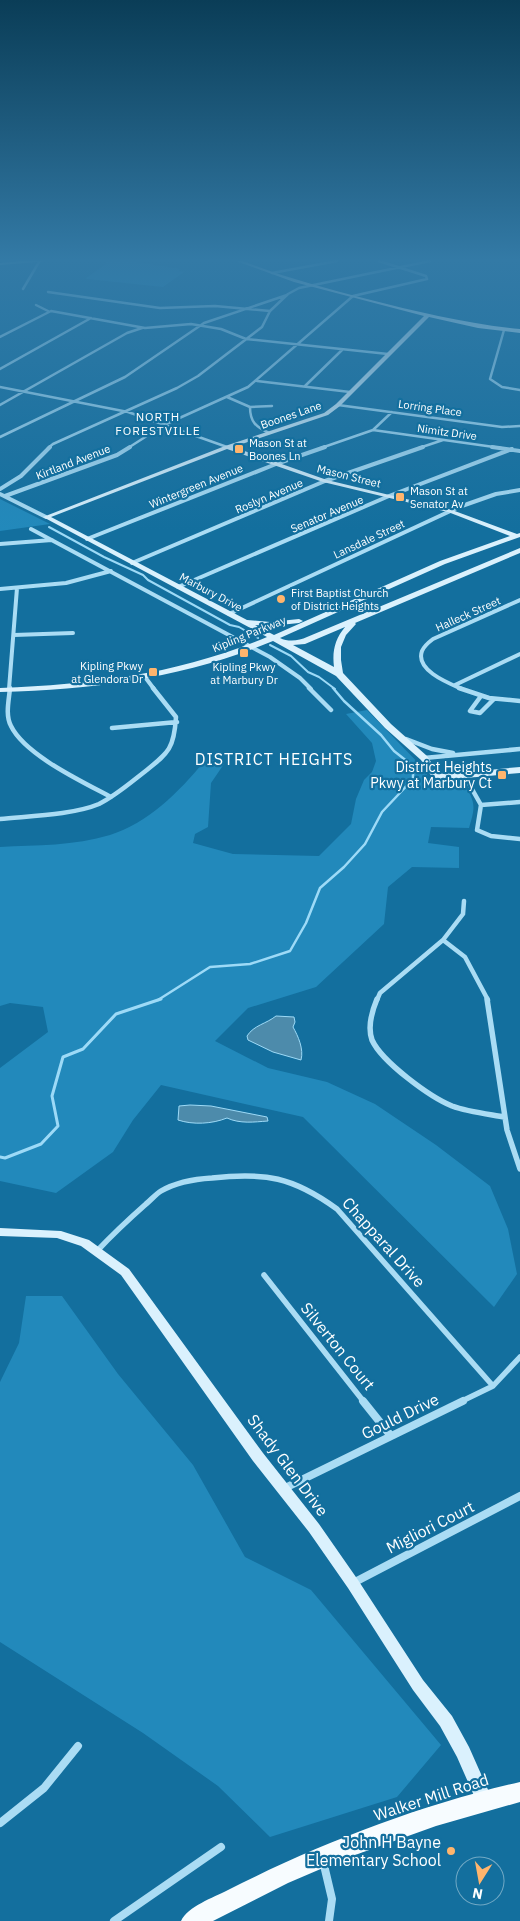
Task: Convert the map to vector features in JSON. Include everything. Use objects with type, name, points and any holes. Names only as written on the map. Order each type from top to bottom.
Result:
[{"type":"main road","name":"Walker Mill Road","points":[[192,1921],[240,1896],[322,1858],[401,1828],[485,1801],[520,1792]]},
{"type":"street","points":[[0,369],[33,351]]},
{"type":"street","points":[[0,405],[96,351]]},
{"type":"street","points":[[0,437],[136,371],[164,351]]},
{"type":"street","points":[[0,489],[12,485],[53,444],[192,380],[231,351]]},
{"type":"street","name":"Kirtland Avenue","points":[[5,496],[117,455],[164,425],[257,381],[291,351]]},
{"type":"street","points":[[304,386],[341,351]]},
{"type":"street","points":[[349,351],[388,354]]},
{"type":"street","name":"Boones Lane","points":[[46,517],[227,447],[320,416],[338,405],[391,351]]},
{"type":"street","points":[[498,351],[490,379],[502,387],[520,390]]},
{"type":"street","points":[[257,381],[350,392]]},
{"type":"street","name":"Mason Street","points":[[0,387],[125,411],[325,481],[450,511],[519,536]]},
{"type":"street","points":[[226,397],[250,407],[272,406]]},
{"type":"street","name":"Lorring Place","points":[[338,405],[502,427],[520,426]]},
{"type":"street","points":[[250,407],[252,423],[269,433]]},
{"type":"street","name":"Wintergreen Avenue","points":[[87,539],[276,464],[372,430],[392,412]]},
{"type":"street","name":"Nimitz Drive","points":[[372,430],[520,450]]},
{"type":"street","name":"Roslyn Avenue","points":[[132,563],[325,481],[443,440]]},
{"type":"street","name":"Senator Avenue","points":[[178,587],[389,496],[512,450]]},
{"type":"street","name":"Lansdale Street","points":[[228,614],[450,511],[496,494],[520,490]]},
{"type":"street","name":"Marbury Drive","points":[[0,494],[284,642],[339,674],[395,732],[424,758],[432,772],[440,776],[464,775]]},
{"type":"street","points":[[31,529],[252,646],[300,678],[331,710]]},
{"type":"street","name":"Kipling Parkway","points":[[0,690],[86,685],[145,677],[198,665],[252,646],[477,550],[519,536]]},
{"type":"street","points":[[0,544],[52,540]]},
{"type":"street","name":"Kipling Parkway","points":[[284,642],[305,642],[520,550]]},
{"type":"street","points":[[0,589],[66,583],[111,571]]},
{"type":"street","points":[[17,588],[8,717],[10,726],[31,748],[56,767],[111,797]]},
{"type":"street","name":"Halleck Street","points":[[520,600],[441,635],[424,646],[420,656],[424,667],[432,674],[455,685],[494,699],[520,701]]},
{"type":"street","points":[[244,622],[285,623],[320,617]]},
{"type":"street","points":[[339,674],[335,654],[338,642],[346,629],[358,619]]},
{"type":"street","points":[[14,635],[73,632]]},
{"type":"street","points":[[455,685],[520,654]]},
{"type":"street","points":[[0,819],[77,810],[98,804],[111,797],[166,755],[175,739],[177,722],[166,701],[145,677]]},
{"type":"street","points":[[482,696],[470,710],[480,713],[494,699]]},
{"type":"street","points":[[112,728],[177,722]]},
{"type":"street","name":"Marbury Drive","points":[[395,732],[422,746],[463,755]]},
{"type":"street","points":[[424,758],[520,749]]},
{"type":"street","points":[[520,770],[464,775],[481,805],[476,830],[480,833],[520,839]]},
{"type":"street","points":[[481,805],[520,802]]},
{"type":"street","points":[[464,902],[463,914],[443,940],[380,992],[370,1015],[372,1039],[387,1060],[409,1079],[452,1106],[505,1117]]},
{"type":"street","points":[[443,940],[465,957],[488,1002],[506,1130],[520,1169]]},
{"type":"street","name":"Chapparal Drive","points":[[97,1251],[126,1221],[162,1191],[198,1179],[245,1174],[270,1177],[294,1184],[316,1194],[337,1209],[493,1386]]},
{"type":"street","name":"Shady Glen Drive","points":[[0,1232],[58,1234],[86,1243],[125,1272],[258,1457],[284,1488],[353,1584],[418,1685],[446,1721],[463,1752],[485,1801]]},
{"type":"street","name":"Silverton Court","points":[[264,1275],[391,1436]]},
{"type":"street","name":"Gould Drive","points":[[284,1488],[493,1386],[520,1357]]},
{"type":"street","name":"Migliori Court","points":[[353,1584],[520,1496]]},
{"type":"street","points":[[0,1823],[34,1799],[54,1780],[78,1746]]},
{"type":"street","points":[[114,1921],[221,1847]]},
{"type":"street","points":[[322,1858],[332,1899],[329,1921]]},
{"type":"shaded area","points":[[0,499],[50,524],[0,531]]},
{"type":"shaded area","points":[[367,710],[426,771],[429,782],[437,784],[462,780],[473,802],[473,813],[469,828],[431,827],[428,843],[459,847],[459,868],[412,867],[388,887],[384,924],[316,987],[248,1008],[215,1041],[268,1068],[327,1082],[375,1104],[436,1145],[490,1186],[508,1229],[517,1274],[494,1307],[303,1117],[161,1085],[133,1120],[113,1152],[56,1193],[0,1181],[0,1068],[48,1032],[43,1007],[10,1003],[0,1006],[0,847],[83,841],[124,830],[164,804],[207,758],[224,764],[211,783],[208,827],[195,834],[193,843],[233,854],[319,856],[351,824],[356,799],[364,780],[372,772],[376,761],[372,743],[346,714]]},
{"type":"shaded area","points":[[276,1016],[294,1017],[293,1027],[299,1038],[301,1060],[273,1052],[248,1040],[247,1036],[253,1029]]},
{"type":"shaded area","points":[[179,1106],[211,1106],[267,1117],[268,1121],[242,1122],[227,1118],[215,1122],[196,1123],[178,1120]]},
{"type":"shaded area","points":[[26,1296],[62,1296],[118,1374],[193,1465],[245,1557],[311,1590],[441,1745],[397,1797],[270,1837],[218,1786],[143,1733],[0,1642],[0,1382],[19,1343]]},
{"type":"waterway","points":[[49,527],[104,557],[143,575],[148,580],[230,625],[239,627],[258,638]]},
{"type":"waterway","points":[[270,645],[291,656],[308,672],[319,677],[335,689]]},
{"type":"waterway","points":[[158,1000],[210,967],[250,964],[290,951],[306,923],[320,888],[344,867],[365,844],[382,812],[413,779],[413,766],[394,751],[381,735],[344,701],[333,688]]},
{"type":"waterway","points":[[0,1157],[5,1158],[41,1144],[58,1126],[52,1096],[63,1057],[83,1049],[116,1014],[158,1000]]},
{"type":"place","name":"Mason St at Boones Ln","points":[[239,449]]},
{"type":"place","name":"Mason St at Senator Av","points":[[400,497]]},
{"type":"place","name":"First Baptist Church of District Heights","points":[[281,599]]},
{"type":"place","name":"Kipling Pkwy at Marbury Dr","points":[[244,653]]},
{"type":"place","name":"Kipling Pkwy at Glendora Dr","points":[[153,672]]},
{"type":"place","name":"District Heights Pkwy at Marbury Ct","points":[[502,775]]},
{"type":"place","name":"John H Bayne Elementary School","points":[[451,1851]]},
{"type":"district","name":"NORTH FORESTVILLE","points":[[158,423]]},
{"type":"district","name":"DISTRICT HEIGHTS","points":[[274,759]]}]
